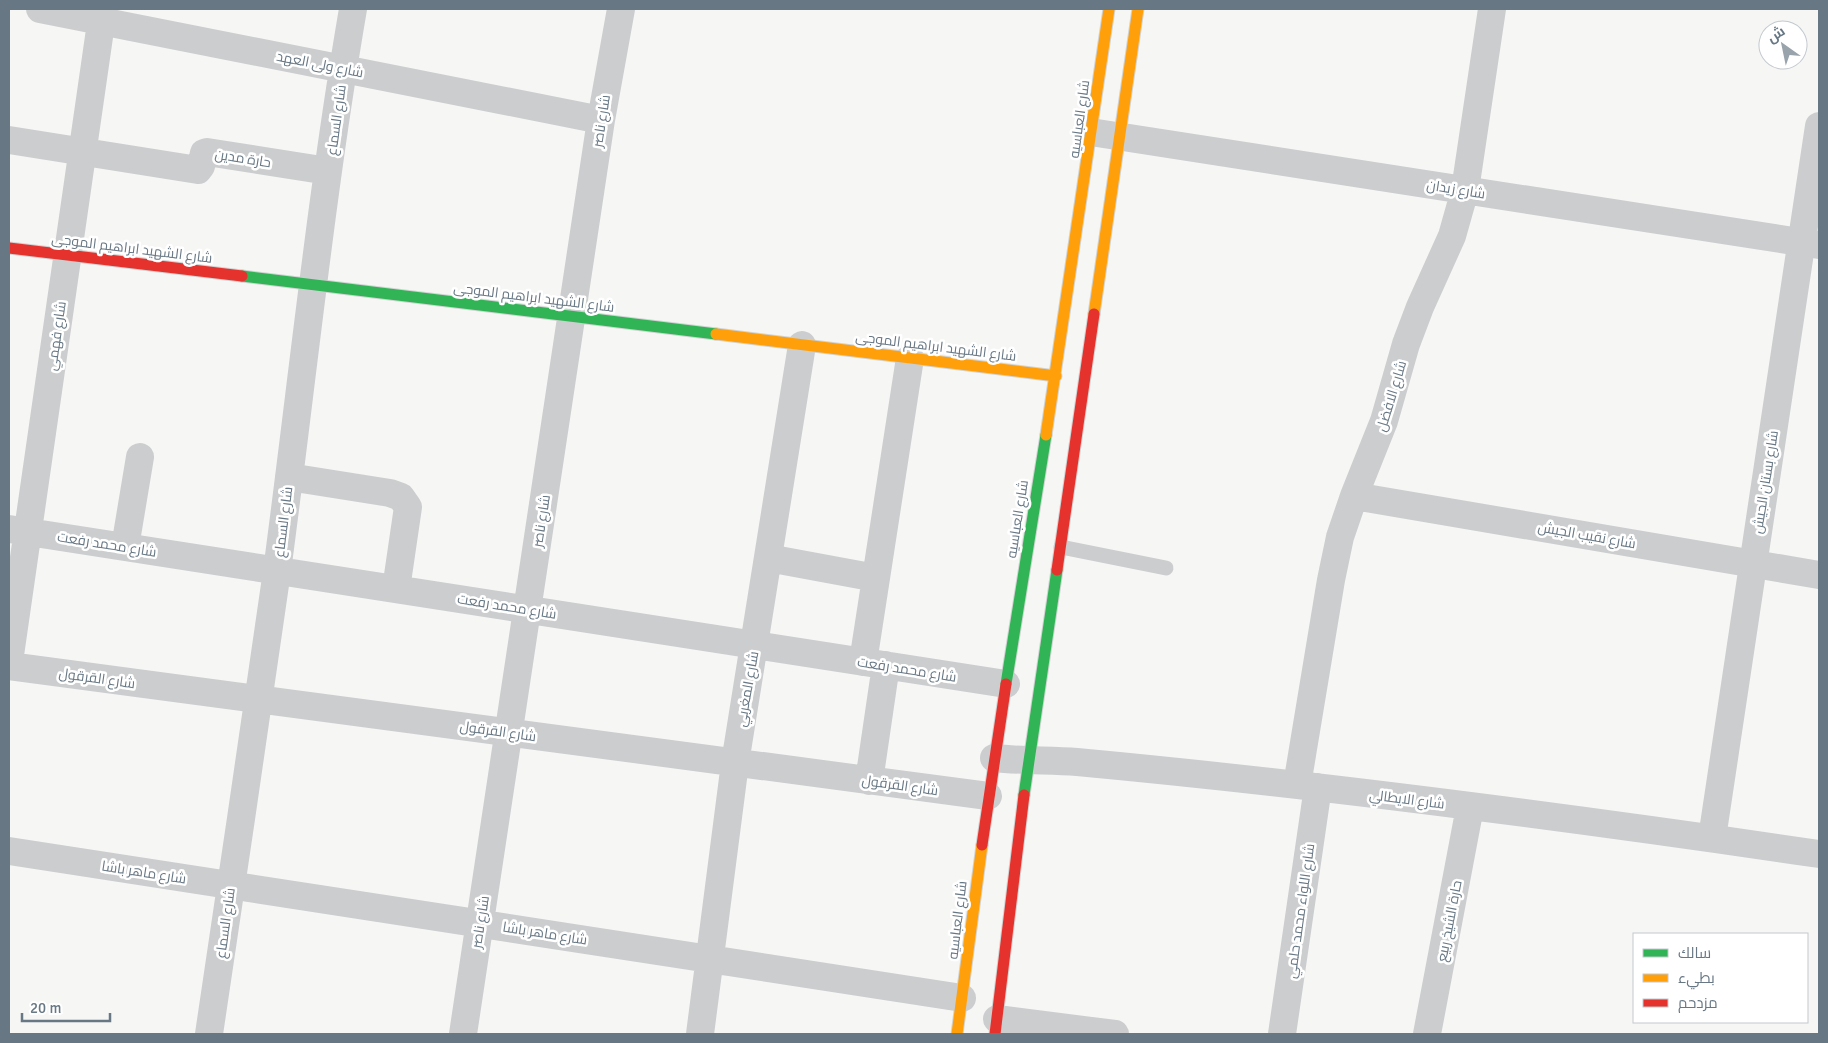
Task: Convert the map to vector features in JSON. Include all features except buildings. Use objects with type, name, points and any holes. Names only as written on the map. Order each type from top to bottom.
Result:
[{"type":"main road","name":"شارع العباسيه","points":[[957,1034],[988,796],[1056,376],[1108,9]]},
{"type":"main road","points":[[996,1027],[1028,761],[1061,547],[1138,9]]},
{"type":"main road","name":"شارع الشهيد ابراهيم الموجى","points":[[9,248],[1056,376]]},
{"type":"street","name":"شارع ولى العهد","points":[[40,9],[102,15],[343,69],[601,120]]},
{"type":"street","name":"شارع السماع","points":[[209,1034],[277,570],[328,171],[353,9]]},
{"type":"street","name":"شارع ناصر","points":[[463,1034],[601,120],[621,9]]},
{"type":"street","name":"شارع الافضل","points":[[1307,786],[1336,559],[1347,516],[1384,421],[1416,316],[1452,236],[1465,190],[1492,9]]},
{"type":"street","name":"شارع فهمي","points":[[9,664],[18,530],[67,255],[102,15]]},
{"type":"street","name":"شارع بستان الجيش","points":[[1712,838],[1753,564],[1810,244],[1819,126]]},
{"type":"street","name":"شارع زيدان","points":[[1092,132],[1810,244]]},
{"type":"street","points":[[9,140],[82,152]]},
{"type":"street","name":"حارة مدين","points":[[82,152],[198,170],[204,153],[207,152],[328,171]]},
{"type":"street","name":"شارع المغربي","points":[[700,1034],[734,763],[802,345]]},
{"type":"street","points":[[869,780],[875,664],[876,578],[910,358]]},
{"type":"street","points":[[125,547],[140,457]]},
{"type":"street","points":[[289,477],[390,493],[401,497],[408,507],[396,589]]},
{"type":"street","name":"شارع نقيب الجيش","points":[[1354,496],[1819,575]]},
{"type":"street","name":"شارع محمد رفعت","points":[[18,530],[1006,684]]},
{"type":"street","points":[[768,558],[876,578]]},
{"type":"street","name":"شارع القرقول","points":[[9,664],[988,796]]},
{"type":"street","name":"شارع الايطالي","points":[[994,758],[1075,762],[1307,786],[1712,838],[1819,854]]},
{"type":"street","name":"شارع اللواء محمد حلمي","points":[[1282,1034],[1307,786]]},
{"type":"street","name":"حارة الشيخ ربيع","points":[[1427,1034],[1470,807]]},
{"type":"street","name":"شارع ماهر باشا","points":[[9,851],[962,998]]},
{"type":"street","points":[[996,1027],[1114,1034]]},
{"type":"lane","points":[[1061,547],[1166,568]]},
{"type":"traffic: fast","points":[[242,276],[716,334]]},
{"type":"traffic: fast","points":[[1006,684],[1046,435]]},
{"type":"traffic: fast","points":[[1024,795],[1057,570]]},
{"type":"traffic: slow","points":[[1046,435],[1109,9]]},
{"type":"traffic: slow","points":[[1094,314],[1138,9]]},
{"type":"traffic: slow","points":[[716,334],[1056,376]]},
{"type":"traffic: slow","points":[[957,1034],[982,845]]},
{"type":"traffic: jam","points":[[9,248],[242,276]]},
{"type":"traffic: jam","points":[[1057,570],[1094,314]]},
{"type":"traffic: jam","points":[[982,845],[1006,684]]},
{"type":"traffic: jam","points":[[995,1034],[1024,795]]}]
